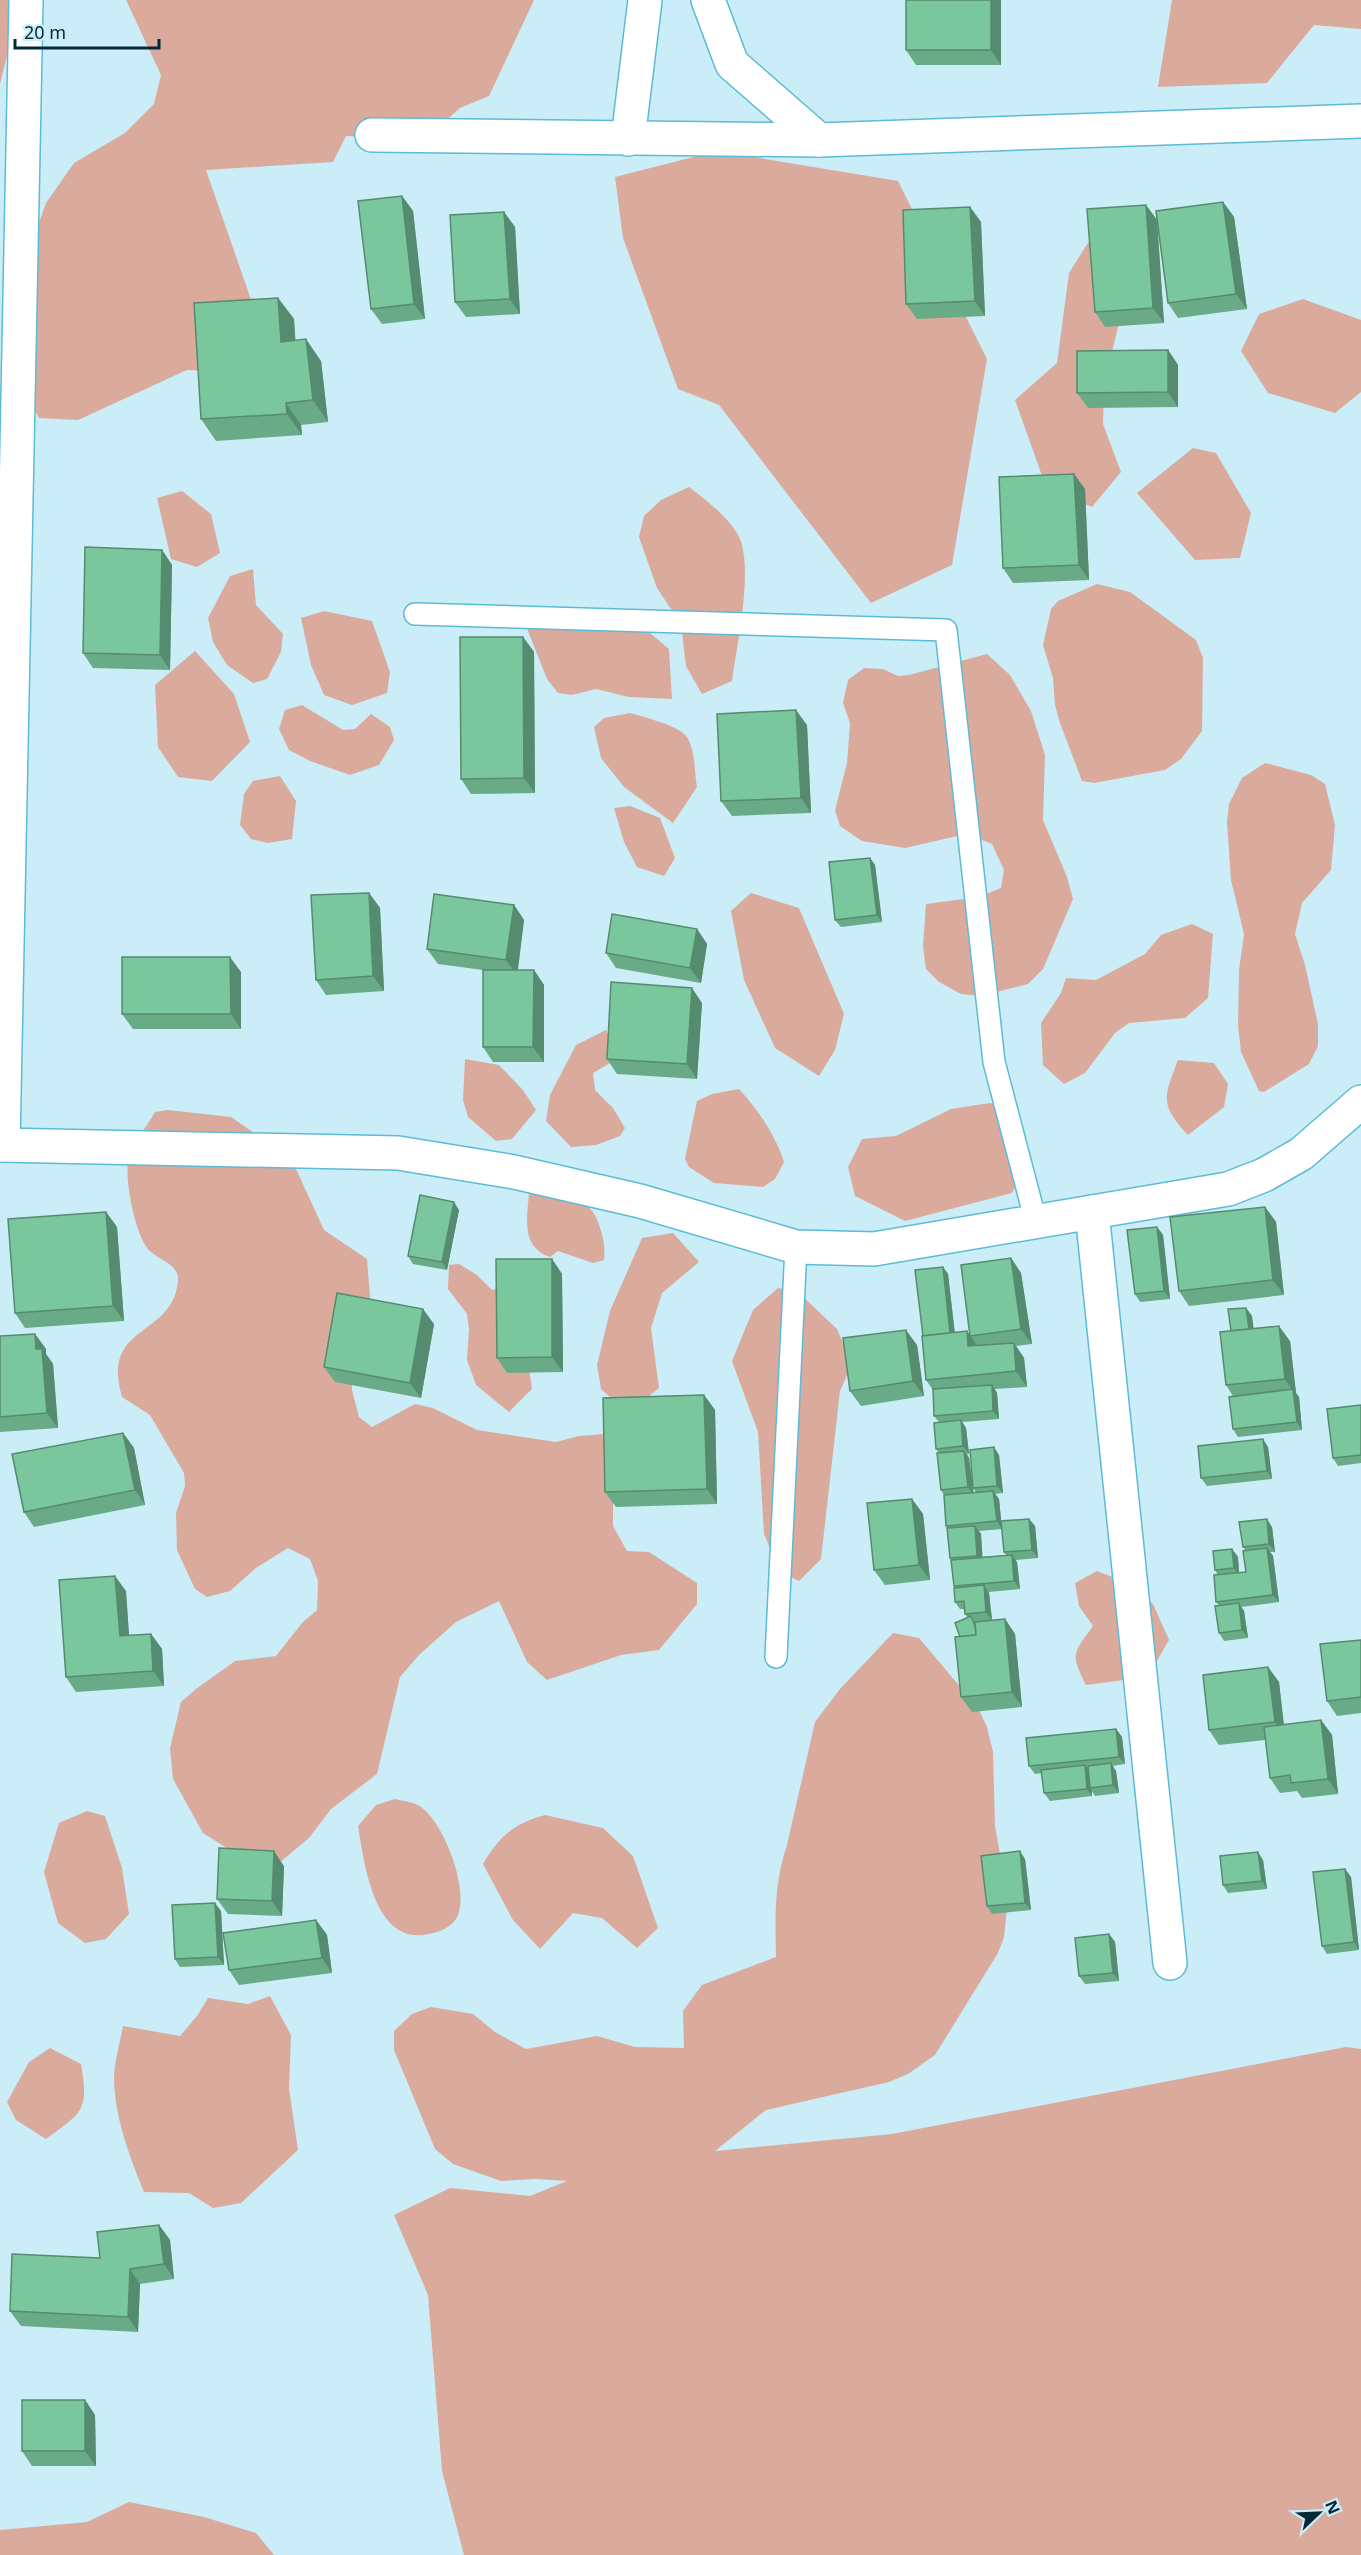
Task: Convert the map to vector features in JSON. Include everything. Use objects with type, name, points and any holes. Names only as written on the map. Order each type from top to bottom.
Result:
[{"type":"street","points":[[26,0],[1,1145],[398,1153],[514,1172],[640,1201],[796,1247],[874,1249],[1228,1189],[1264,1175],[1301,1154],[1361,1102]]},
{"type":"street","points":[[628,139],[645,0]]},
{"type":"street","points":[[708,0],[732,64],[819,140]]},
{"type":"street","points":[[372,135],[819,140],[1361,121]]},
{"type":"street","points":[[1092,1212],[1170,1963]]},
{"type":"lane","points":[[415,614],[946,630],[994,1062],[1035,1222]]},
{"type":"lane","points":[[776,1657],[796,1247]]},
{"type":"shaded area","points":[[0,0],[8,0],[11,39],[0,84]]},
{"type":"shaded area","points":[[126,0],[534,0],[489,96],[460,108],[425,139],[346,136],[333,162],[206,170],[255,311],[228,372],[187,370],[78,420],[39,418],[26,393],[30,248],[46,203],[74,163],[125,133],[154,104],[161,75]]},
{"type":"shaded area","points":[[1172,0],[1361,0],[1361,29],[1314,25],[1267,83],[1158,87]]},
{"type":"shaded area","points":[[717,151],[898,181],[987,359],[952,565],[871,603],[719,405],[678,389],[623,238],[615,177]]},
{"type":"shaded area","points":[[1098,227],[1132,268],[1104,386],[1103,424],[1121,472],[1092,507],[1046,487],[1015,400],[1057,363],[1069,273]]},
{"type":"shaded area","points":[[1303,299],[1361,320],[1361,392],[1335,413],[1268,393],[1241,351],[1259,314]]},
{"type":"shaded area","points":[[1193,448],[1216,453],[1251,513],[1240,558],[1195,560],[1137,493]]},
{"type":"shaded area","points":[[689,487],[731,525],[740,539],[744,553],[743,608],[732,681],[702,694],[686,666],[681,624],[657,588],[639,537],[644,516],[661,500]]},
{"type":"shaded area","points":[[182,491],[211,514],[220,553],[197,567],[171,559],[157,498]]},
{"type":"shaded area","points":[[253,569],[256,605],[283,634],[281,652],[267,679],[253,683],[227,665],[213,642],[208,618],[230,576]]},
{"type":"shaded area","points":[[1097,584],[1130,592],[1196,640],[1203,658],[1202,731],[1181,759],[1165,770],[1094,783],[1082,781],[1060,723],[1055,705],[1053,678],[1043,645],[1051,609],[1058,601]]},
{"type":"shaded area","points":[[324,611],[372,621],[390,672],[387,693],[352,705],[324,695],[311,665],[301,618]]},
{"type":"shaded area","points":[[633,624],[644,628],[669,649],[672,699],[629,697],[596,689],[572,695],[558,693],[547,679],[526,626],[595,630]]},
{"type":"shaded area","points":[[195,651],[234,694],[250,742],[212,781],[178,777],[158,747],[155,685]]},
{"type":"shaded area","points":[[987,654],[1010,675],[1031,711],[1045,755],[1043,820],[1067,877],[1073,899],[1043,969],[1028,984],[981,996],[961,994],[939,982],[926,969],[923,946],[926,904],[979,897],[1001,888],[1004,870],[992,844],[966,834],[905,848],[862,841],[840,826],[835,810],[847,763],[850,723],[843,703],[848,680],[864,668],[883,669],[898,676],[909,675]]},
{"type":"shaded area","points":[[302,705],[343,730],[355,729],[371,714],[390,727],[394,740],[379,765],[350,775],[310,761],[289,750],[279,729],[285,710]]},
{"type":"shaded area","points":[[630,713],[658,721],[678,730],[683,733],[690,744],[697,787],[673,823],[624,787],[601,758],[594,727],[604,718]]},
{"type":"shaded area","points":[[1265,763],[1311,775],[1325,784],[1335,825],[1331,870],[1302,903],[1295,934],[1305,965],[1318,1024],[1318,1046],[1309,1064],[1264,1092],[1259,1091],[1241,1052],[1238,1025],[1239,970],[1244,934],[1231,880],[1227,822],[1229,804],[1242,778]]},
{"type":"shaded area","points":[[280,776],[296,801],[292,839],[268,843],[251,839],[240,825],[244,794],[253,781]]},
{"type":"shaded area","points":[[630,806],[660,818],[675,858],[664,876],[637,867],[624,842],[614,808]]},
{"type":"shaded area","points":[[751,893],[799,908],[844,1014],[835,1050],[819,1076],[775,1048],[744,980],[731,911]]},
{"type":"shaded area","points":[[1192,924],[1213,934],[1208,998],[1185,1018],[1129,1023],[1115,1033],[1085,1073],[1064,1084],[1043,1065],[1041,1023],[1061,993],[1066,978],[1096,980],[1145,954],[1161,935]]},
{"type":"shaded area","points":[[606,1030],[614,1046],[615,1060],[593,1073],[595,1090],[613,1108],[625,1128],[620,1136],[596,1145],[571,1147],[546,1121],[550,1095],[576,1045]]},
{"type":"shaded area","points":[[465,1059],[499,1065],[523,1090],[536,1110],[512,1139],[496,1141],[468,1117],[463,1100]]},
{"type":"shaded area","points":[[1178,1060],[1214,1063],[1228,1084],[1224,1107],[1188,1135],[1172,1115],[1167,1100],[1167,1092]]},
{"type":"shaded area","points":[[739,1089],[765,1123],[784,1162],[775,1179],[763,1187],[714,1183],[689,1167],[685,1159],[697,1101],[712,1094]]},
{"type":"shaded area","points":[[990,1103],[1019,1112],[1029,1159],[1012,1193],[905,1221],[855,1196],[848,1167],[862,1139],[896,1136],[951,1109]]},
{"type":"shaded area","points":[[168,1110],[231,1117],[270,1144],[288,1158],[297,1171],[324,1230],[367,1259],[372,1321],[351,1351],[352,1390],[359,1417],[372,1427],[415,1404],[433,1408],[477,1430],[556,1442],[579,1436],[632,1432],[613,1504],[613,1526],[627,1551],[649,1552],[697,1583],[697,1604],[659,1650],[621,1655],[547,1680],[527,1662],[499,1601],[456,1622],[419,1655],[400,1677],[377,1774],[331,1809],[309,1838],[279,1863],[230,1850],[203,1833],[173,1779],[170,1748],[181,1702],[235,1661],[276,1656],[302,1623],[317,1610],[318,1581],[310,1559],[288,1548],[256,1568],[230,1591],[207,1597],[195,1589],[177,1550],[176,1513],[185,1486],[184,1473],[150,1415],[122,1397],[118,1373],[121,1356],[129,1343],[153,1323],[174,1299],[178,1280],[175,1270],[145,1245],[135,1221],[128,1177],[129,1156],[138,1139],[155,1112]]},
{"type":"shaded area","points":[[550,1185],[575,1197],[594,1213],[603,1238],[604,1260],[593,1263],[558,1251],[550,1257],[534,1246],[530,1239],[527,1222],[529,1193]]},
{"type":"shaded area","points":[[673,1233],[699,1262],[662,1293],[651,1328],[659,1388],[628,1413],[601,1389],[597,1365],[610,1311],[642,1238]]},
{"type":"shaded area","points":[[459,1264],[477,1275],[492,1290],[502,1287],[528,1362],[532,1389],[509,1412],[476,1385],[467,1360],[469,1329],[467,1314],[448,1289],[449,1265]]},
{"type":"shaded area","points":[[778,1288],[797,1291],[837,1329],[852,1364],[840,1391],[821,1559],[799,1581],[780,1572],[764,1534],[758,1432],[732,1361],[753,1310]]},
{"type":"shaded area","points":[[1097,1571],[1133,1585],[1153,1604],[1169,1640],[1154,1666],[1131,1679],[1086,1685],[1076,1660],[1076,1654],[1093,1626],[1079,1606],[1075,1583]]},
{"type":"shaded area","points":[[893,1633],[919,1638],[978,1708],[987,1727],[993,1752],[995,1826],[1008,1899],[1004,1937],[998,1953],[935,2055],[908,2074],[889,2082],[766,2110],[715,2151],[892,2134],[1346,2047],[1361,2049],[1361,2555],[464,2555],[442,2471],[428,2295],[394,2215],[450,2188],[530,2196],[567,2181],[536,2179],[501,2181],[453,2164],[435,2149],[394,2050],[394,2031],[412,2014],[431,2007],[473,2014],[495,2032],[526,2049],[597,2036],[635,2047],[684,2048],[683,2011],[702,1985],[776,1957],[776,1915],[780,1873],[815,1722],[840,1689]]},
{"type":"shaded area","points":[[395,1799],[418,1805],[430,1815],[446,1841],[452,1857],[460,1889],[461,1904],[453,1923],[437,1932],[410,1935],[396,1928],[384,1915],[369,1879],[358,1826],[376,1805]]},
{"type":"shaded area","points":[[87,1811],[105,1816],[122,1868],[129,1914],[106,1939],[85,1943],[58,1923],[44,1872],[59,1823]]},
{"type":"shaded area","points":[[545,1815],[603,1828],[633,1856],[658,1928],[637,1948],[602,1918],[573,1913],[540,1949],[513,1920],[483,1864],[508,1832]]},
{"type":"shaded area","points":[[270,1996],[291,2035],[289,2088],[298,2150],[241,2203],[213,2208],[189,2193],[144,2192],[123,2135],[115,2091],[116,2057],[123,2026],[180,2036],[197,2016],[208,1998],[248,2004]]},
{"type":"shaded area","points":[[50,2048],[81,2064],[84,2092],[80,2109],[75,2116],[46,2139],[16,2120],[7,2102],[29,2062]]},
{"type":"shaded area","points":[[129,2502],[204,2517],[256,2533],[274,2555],[0,2555],[0,2530],[87,2522]]},
{"type":"building","points":[[906,0],[991,0],[991,50],[906,50]]},
{"type":"building","points":[[402,196],[414,304],[371,309],[358,201]]},
{"type":"building","points":[[1223,202],[1236,294],[1168,303],[1156,211]]},
{"type":"building","points":[[1146,205],[1153,308],[1095,312],[1087,209]]},
{"type":"building","points":[[970,207],[975,301],[906,304],[903,210]]},
{"type":"building","points":[[504,212],[510,299],[455,302],[450,215]]},
{"type":"building","points":[[278,298],[281,342],[306,339],[313,400],[286,403],[287,414],[201,419],[194,303]]},
{"type":"building","points":[[1168,350],[1168,392],[1077,393],[1077,351]]},
{"type":"building","points":[[1074,474],[1079,565],[1003,568],[999,477]]},
{"type":"building","points":[[85,547],[162,550],[160,655],[83,653]]},
{"type":"building","points":[[460,637],[523,637],[524,778],[461,779]]},
{"type":"building","points":[[796,710],[801,798],[721,801],[717,714]]},
{"type":"building","points":[[870,858],[877,915],[835,920],[829,862]]},
{"type":"building","points":[[369,893],[373,976],[316,980],[311,895]]},
{"type":"building","points":[[434,894],[514,905],[506,960],[427,949]]},
{"type":"building","points":[[612,914],[697,929],[690,968],[606,953]]},
{"type":"building","points":[[122,957],[230,957],[231,1014],[122,1014]]},
{"type":"building","points":[[483,970],[534,970],[533,1047],[483,1047]]},
{"type":"building","points":[[611,982],[692,988],[687,1064],[607,1059]]},
{"type":"building","points":[[420,1195],[454,1202],[442,1262],[408,1256]]},
{"type":"building","points":[[1265,1207],[1273,1280],[1179,1291],[1170,1217]]},
{"type":"building","points":[[106,1212],[113,1306],[15,1313],[8,1219]]},
{"type":"building","points":[[1157,1227],[1164,1291],[1135,1294],[1127,1230]]},
{"type":"building","points":[[1011,1258],[1021,1329],[970,1336],[961,1265]]},
{"type":"building","points":[[496,1259],[552,1259],[552,1357],[497,1358]]},
{"type":"building","points":[[943,1267],[950,1333],[923,1336],[915,1270]]},
{"type":"building","points":[[337,1293],[423,1309],[410,1383],[324,1367]]},
{"type":"building","points":[[1246,1308],[1249,1329],[1231,1331],[1228,1309]]},
{"type":"building","points":[[1279,1326],[1285,1379],[1226,1385],[1220,1332]]},
{"type":"building","points":[[906,1330],[913,1381],[850,1391],[843,1338]]},
{"type":"building","points":[[967,1331],[968,1346],[1014,1343],[1016,1371],[926,1380],[922,1336]]},
{"type":"building","points":[[35,1334],[36,1349],[42,1349],[47,1413],[0,1417],[0,1336]]},
{"type":"building","points":[[992,1385],[993,1411],[934,1416],[933,1389]]},
{"type":"building","points":[[1293,1389],[1297,1422],[1233,1429],[1229,1397]]},
{"type":"building","points":[[704,1395],[707,1489],[605,1492],[603,1398]]},
{"type":"building","points":[[1361,1405],[1361,1455],[1333,1458],[1327,1409]]},
{"type":"building","points":[[961,1420],[963,1446],[936,1449],[934,1423]]},
{"type":"building","points":[[123,1433],[135,1490],[24,1512],[12,1454]]},
{"type":"building","points":[[1263,1439],[1267,1471],[1201,1478],[1198,1446]]},
{"type":"building","points":[[994,1447],[997,1486],[973,1488],[970,1450]]},
{"type":"building","points":[[964,1451],[968,1487],[941,1490],[937,1453]]},
{"type":"building","points":[[993,1491],[997,1521],[946,1526],[944,1495]]},
{"type":"building","points":[[912,1499],[919,1565],[874,1570],[867,1503]]},
{"type":"building","points":[[1029,1519],[1032,1550],[1004,1552],[1001,1521]]},
{"type":"building","points":[[1267,1519],[1269,1544],[1243,1547],[1239,1522]]},
{"type":"building","points":[[975,1526],[977,1556],[950,1558],[947,1528]]},
{"type":"building","points":[[1267,1548],[1273,1595],[1216,1602],[1214,1575],[1246,1572],[1243,1551]]},
{"type":"building","points":[[1232,1549],[1234,1568],[1215,1570],[1213,1551]]},
{"type":"building","points":[[1012,1555],[1014,1581],[954,1586],[951,1560]]},
{"type":"building","points":[[115,1576],[120,1636],[151,1634],[153,1671],[66,1677],[59,1580]]},
{"type":"building","points":[[984,1585],[986,1612],[965,1614],[964,1601],[955,1602],[954,1588]]},
{"type":"building","points":[[1239,1603],[1242,1630],[1219,1633],[1215,1606]]},
{"type":"building","points":[[971,1616],[976,1635],[960,1637],[955,1623]]},
{"type":"building","points":[[1005,1619],[1012,1692],[961,1697],[955,1637],[976,1635],[975,1622]]},
{"type":"building","points":[[1361,1640],[1361,1697],[1327,1701],[1320,1644]]},
{"type":"building","points":[[1268,1667],[1275,1722],[1209,1730],[1203,1675]]},
{"type":"building","points":[[1321,1720],[1328,1779],[1291,1783],[1290,1775],[1270,1778],[1264,1727]]},
{"type":"building","points":[[1116,1729],[1119,1757],[1029,1766],[1026,1738]]},
{"type":"building","points":[[1111,1763],[1113,1785],[1090,1788],[1088,1766]]},
{"type":"building","points":[[1085,1765],[1087,1789],[1044,1793],[1041,1770]]},
{"type":"building","points":[[219,1848],[274,1851],[272,1901],[217,1899]]},
{"type":"building","points":[[1020,1851],[1025,1903],[987,1906],[981,1856]]},
{"type":"building","points":[[1258,1852],[1262,1881],[1223,1885],[1220,1856]]},
{"type":"building","points":[[1345,1869],[1354,1942],[1322,1946],[1313,1872]]},
{"type":"building","points":[[215,1903],[218,1957],[175,1959],[172,1905]]},
{"type":"building","points":[[316,1920],[322,1958],[229,1970],[223,1933]]},
{"type":"building","points":[[1109,1934],[1113,1973],[1079,1976],[1075,1938]]},
{"type":"building","points":[[159,2225],[164,2264],[130,2269],[128,2317],[10,2311],[12,2254],[100,2258],[97,2232]]},
{"type":"building","points":[[22,2400],[85,2400],[85,2451],[22,2451]]}]
